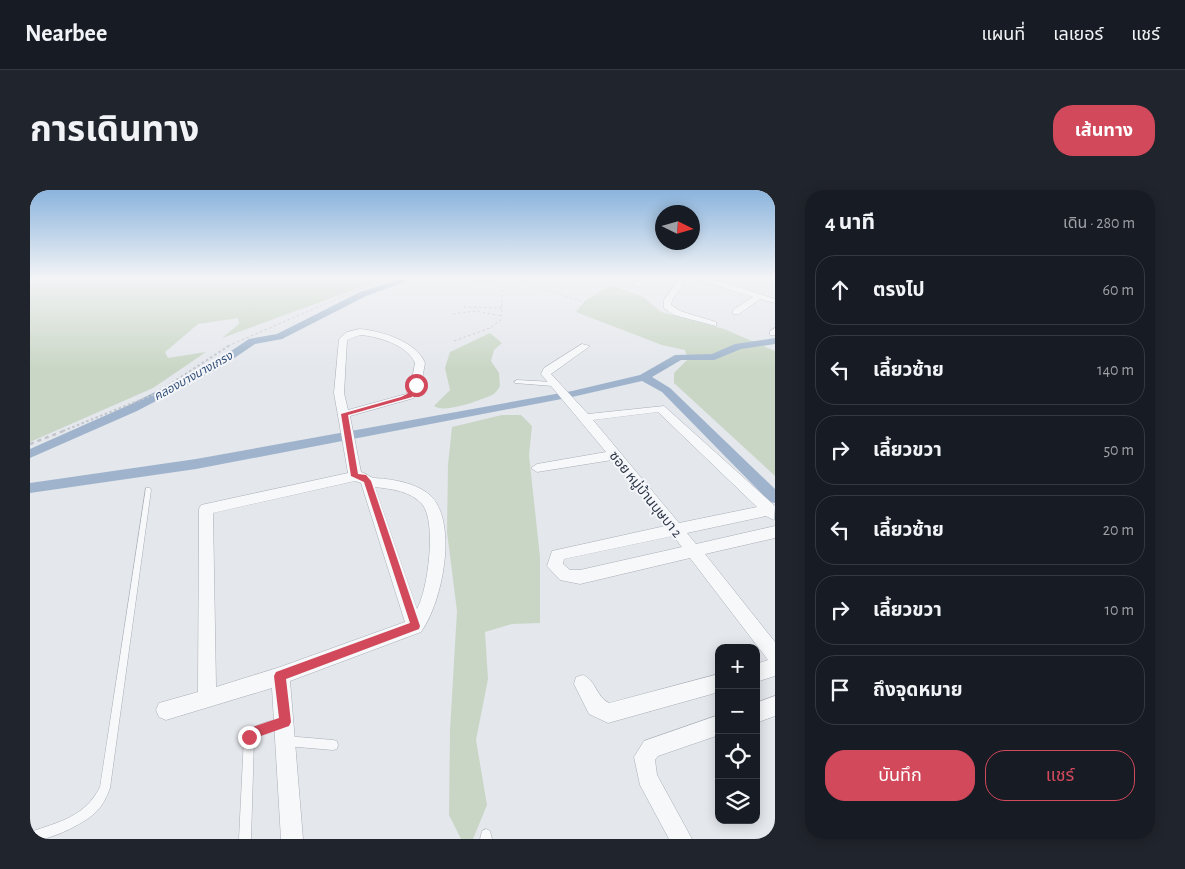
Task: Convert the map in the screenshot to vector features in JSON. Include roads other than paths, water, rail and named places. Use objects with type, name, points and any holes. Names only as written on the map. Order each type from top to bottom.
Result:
[{"type":"street","points":[[670,308],[677,313],[713,324]]},
{"type":"street","points":[[736,312],[741,308]]},
{"type":"street","points":[[344,414],[376,407],[410,396],[416,385],[420,363],[418,358],[372,332],[356,332],[345,336],[343,338],[339,392],[348,436],[361,478],[415,626]]},
{"type":"street","points":[[559,391],[546,374],[547,370],[585,346]]},
{"type":"street","name":"ซอย หมู่บ้านบุษบา 2","points":[[559,391],[585,418],[775,655]]},
{"type":"street","points":[[585,418],[660,408],[772,513]]},
{"type":"street","points":[[537,468],[615,455]]},
{"type":"street","points":[[166,710],[207,700],[280,676],[415,626],[425,612],[432,586],[436,522],[432,507],[419,494],[399,485],[361,478],[206,508],[207,700]]},
{"type":"street","points":[[772,513],[557,555],[555,566],[562,574],[570,578],[580,577],[775,532]]},
{"type":"street","points":[[754,631],[775,667],[760,672]]},
{"type":"street","points":[[280,676],[285,722],[292,839]]},
{"type":"street","points":[[583,684],[596,707],[608,713],[715,684]]},
{"type":"street","points":[[760,712],[775,706]]},
{"type":"street","points":[[681,839],[648,778],[644,757],[651,748],[715,726]]},
{"type":"lane","points":[[517,382],[559,391]]},
{"type":"lane","points":[[30,838],[87,816],[100,802],[105,788],[148,490]]},
{"type":"lane","points":[[246,839],[249,737],[254,732],[285,722]]},
{"type":"lane","points":[[285,741],[333,745]]},
{"type":"waterway","name":"คลองบางนางเกรง","points":[[30,454],[133,408],[217,365],[252,341],[279,337],[335,308]]},
{"type":"waterway","points":[[644,377],[679,357],[714,357],[739,346],[775,341]]},
{"type":"waterway","points":[[30,488],[196,464],[572,394],[644,377]]},
{"type":"waterway","points":[[644,377],[666,390],[775,498]]}]
